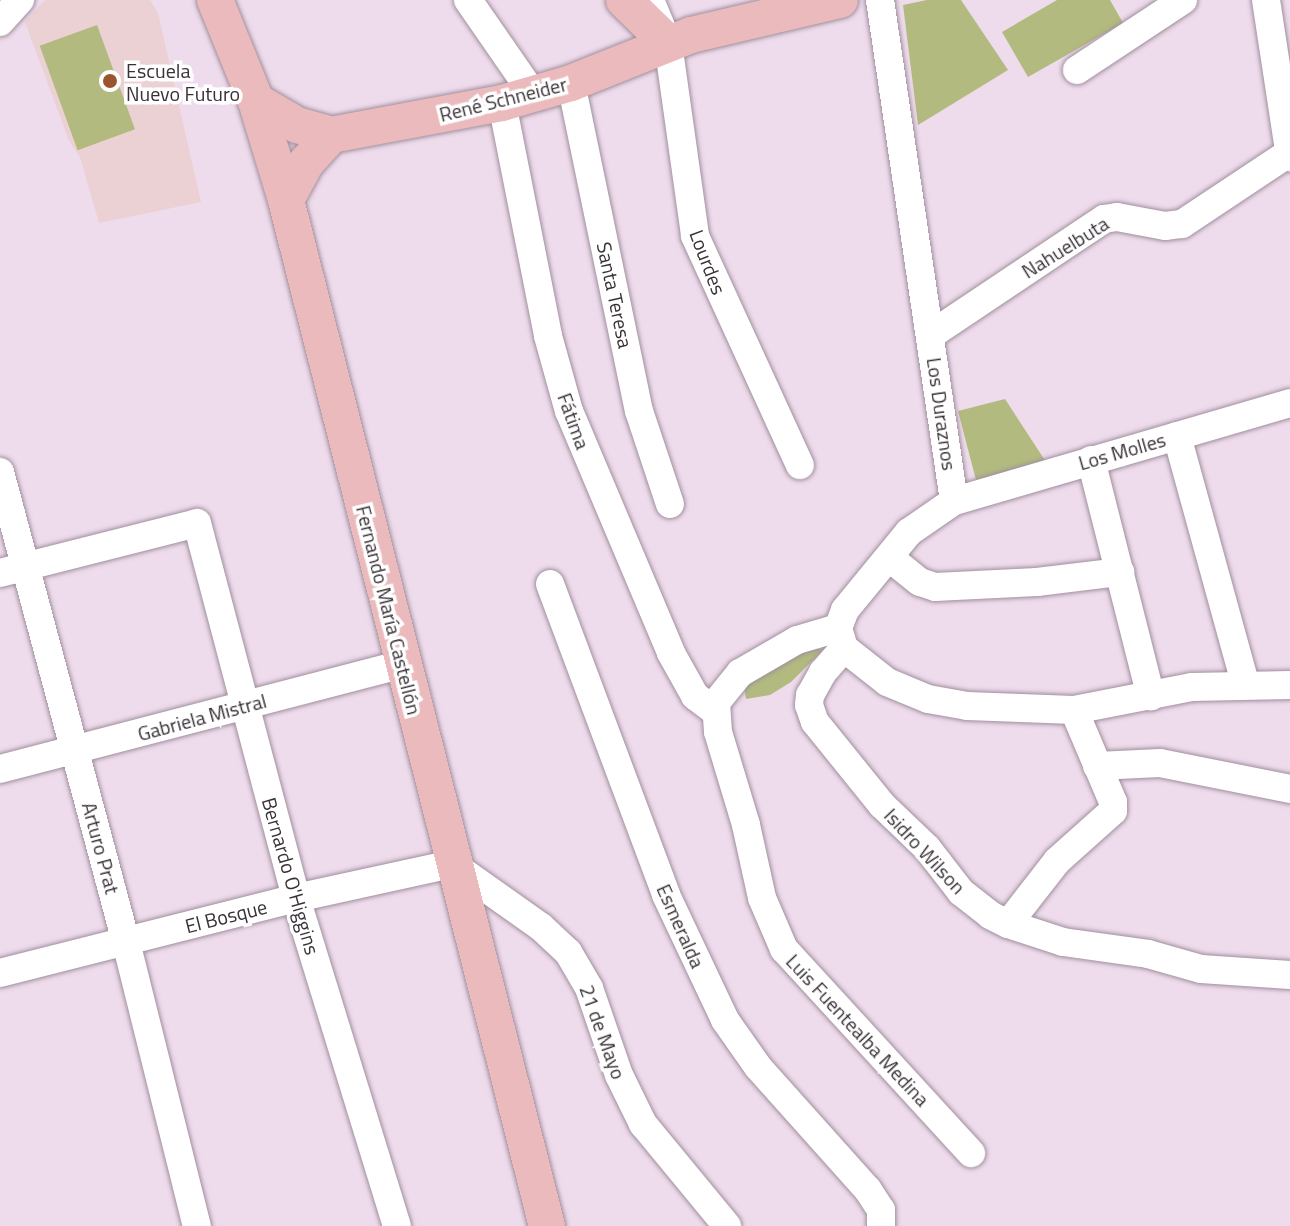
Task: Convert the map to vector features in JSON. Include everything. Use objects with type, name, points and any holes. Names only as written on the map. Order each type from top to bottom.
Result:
[{"type":"main road","name":"Fernando María Castellón","points":[[215,0],[256,101],[286,200],[452,864],[547,1226]]},
{"type":"main road","points":[[624,0],[668,43]]},
{"type":"main road","name":"René Schneider","points":[[256,101],[297,125],[331,135],[518,98],[571,83],[668,43],[829,1]]},
{"type":"main road","points":[[286,200],[306,163],[331,135]]},
{"type":"street","points":[[0,22],[20,0]]},
{"type":"street","points":[[468,0],[518,98]]},
{"type":"street","name":"Lourdes","points":[[650,0],[668,43],[695,236],[800,465]]},
{"type":"street","name":"Los Duraznos","points":[[880,0],[932,334],[954,501]]},
{"type":"street","points":[[1077,70],[1183,0]]},
{"type":"street","points":[[1266,0],[1290,155]]},
{"type":"street","name":"Santa Teresa","points":[[571,83],[639,411],[670,504]]},
{"type":"street","name":"Fátima","points":[[518,98],[553,360],[569,411],[671,653],[695,696],[715,711]]},
{"type":"street","name":"Nahuelbuta","points":[[932,334],[1104,219],[1117,217],[1165,226],[1182,224],[1290,155]]},
{"type":"street","name":"Los Molles","points":[[954,501],[1290,403]]},
{"type":"street","points":[[1177,436],[1245,683]]},
{"type":"street","points":[[1091,460],[1151,697]]},
{"type":"street","name":"Arturo Prat","points":[[0,472],[12,570],[74,750],[197,1226]]},
{"type":"street","points":[[841,638],[845,610],[921,520],[954,501]]},
{"type":"street","name":"Bernardo O'Higgins","points":[[12,570],[197,523],[296,898],[397,1226]]},
{"type":"street","points":[[890,558],[920,582],[935,587],[1037,582],[1120,572]]},
{"type":"street","name":"Esmeralda","points":[[550,584],[666,895],[725,1020],[758,1067],[868,1190],[881,1210],[881,1226]]},
{"type":"street","points":[[715,711],[722,692],[740,673],[797,640],[841,638],[887,682],[928,699],[967,706],[1074,710],[1192,687],[1245,683],[1290,685]]},
{"type":"street","name":"Isidro Wilson","points":[[841,638],[810,695],[809,705],[815,722],[870,792],[927,848],[961,892],[1008,924],[1063,942],[1148,954],[1226,973],[1290,975]]},
{"type":"street","name":"Gabriela Mistral","points":[[0,769],[403,664]]},
{"type":"street","points":[[1008,924],[1057,861],[1113,811],[1113,802],[1074,710]]},
{"type":"street","name":"Luis Fuentealba Medina","points":[[715,711],[762,898],[784,949],[971,1153]]},
{"type":"street","points":[[1097,766],[1160,763],[1290,789]]},
{"type":"street","name":"El Bosque","points":[[0,973],[296,898],[452,864]]},
{"type":"street","name":"21 de Mayo","points":[[452,864],[541,927],[568,952],[589,988],[619,1075],[643,1124],[727,1226]]},
{"type":"shaded area","name":"Escuela Nuevo Futuro","points":[[45,0],[150,0],[158,13],[201,202],[99,223],[80,157],[69,141],[25,22]]},
{"type":"green space","points":[[927,0],[961,0],[1008,70],[918,125],[903,5]]},
{"type":"green space","points":[[1057,0],[1110,0],[1123,23],[1028,77],[1002,32]]},
{"type":"green space","points":[[97,25],[135,129],[78,150],[40,46]]},
{"type":"green space","points":[[1005,399],[1046,462],[976,480],[958,411]]},
{"type":"green space","points":[[814,646],[822,651],[791,682],[770,695],[746,699],[744,686]]},
{"type":"place","name":"Escuela Nuevo Futuro","points":[[110,81]]}]
